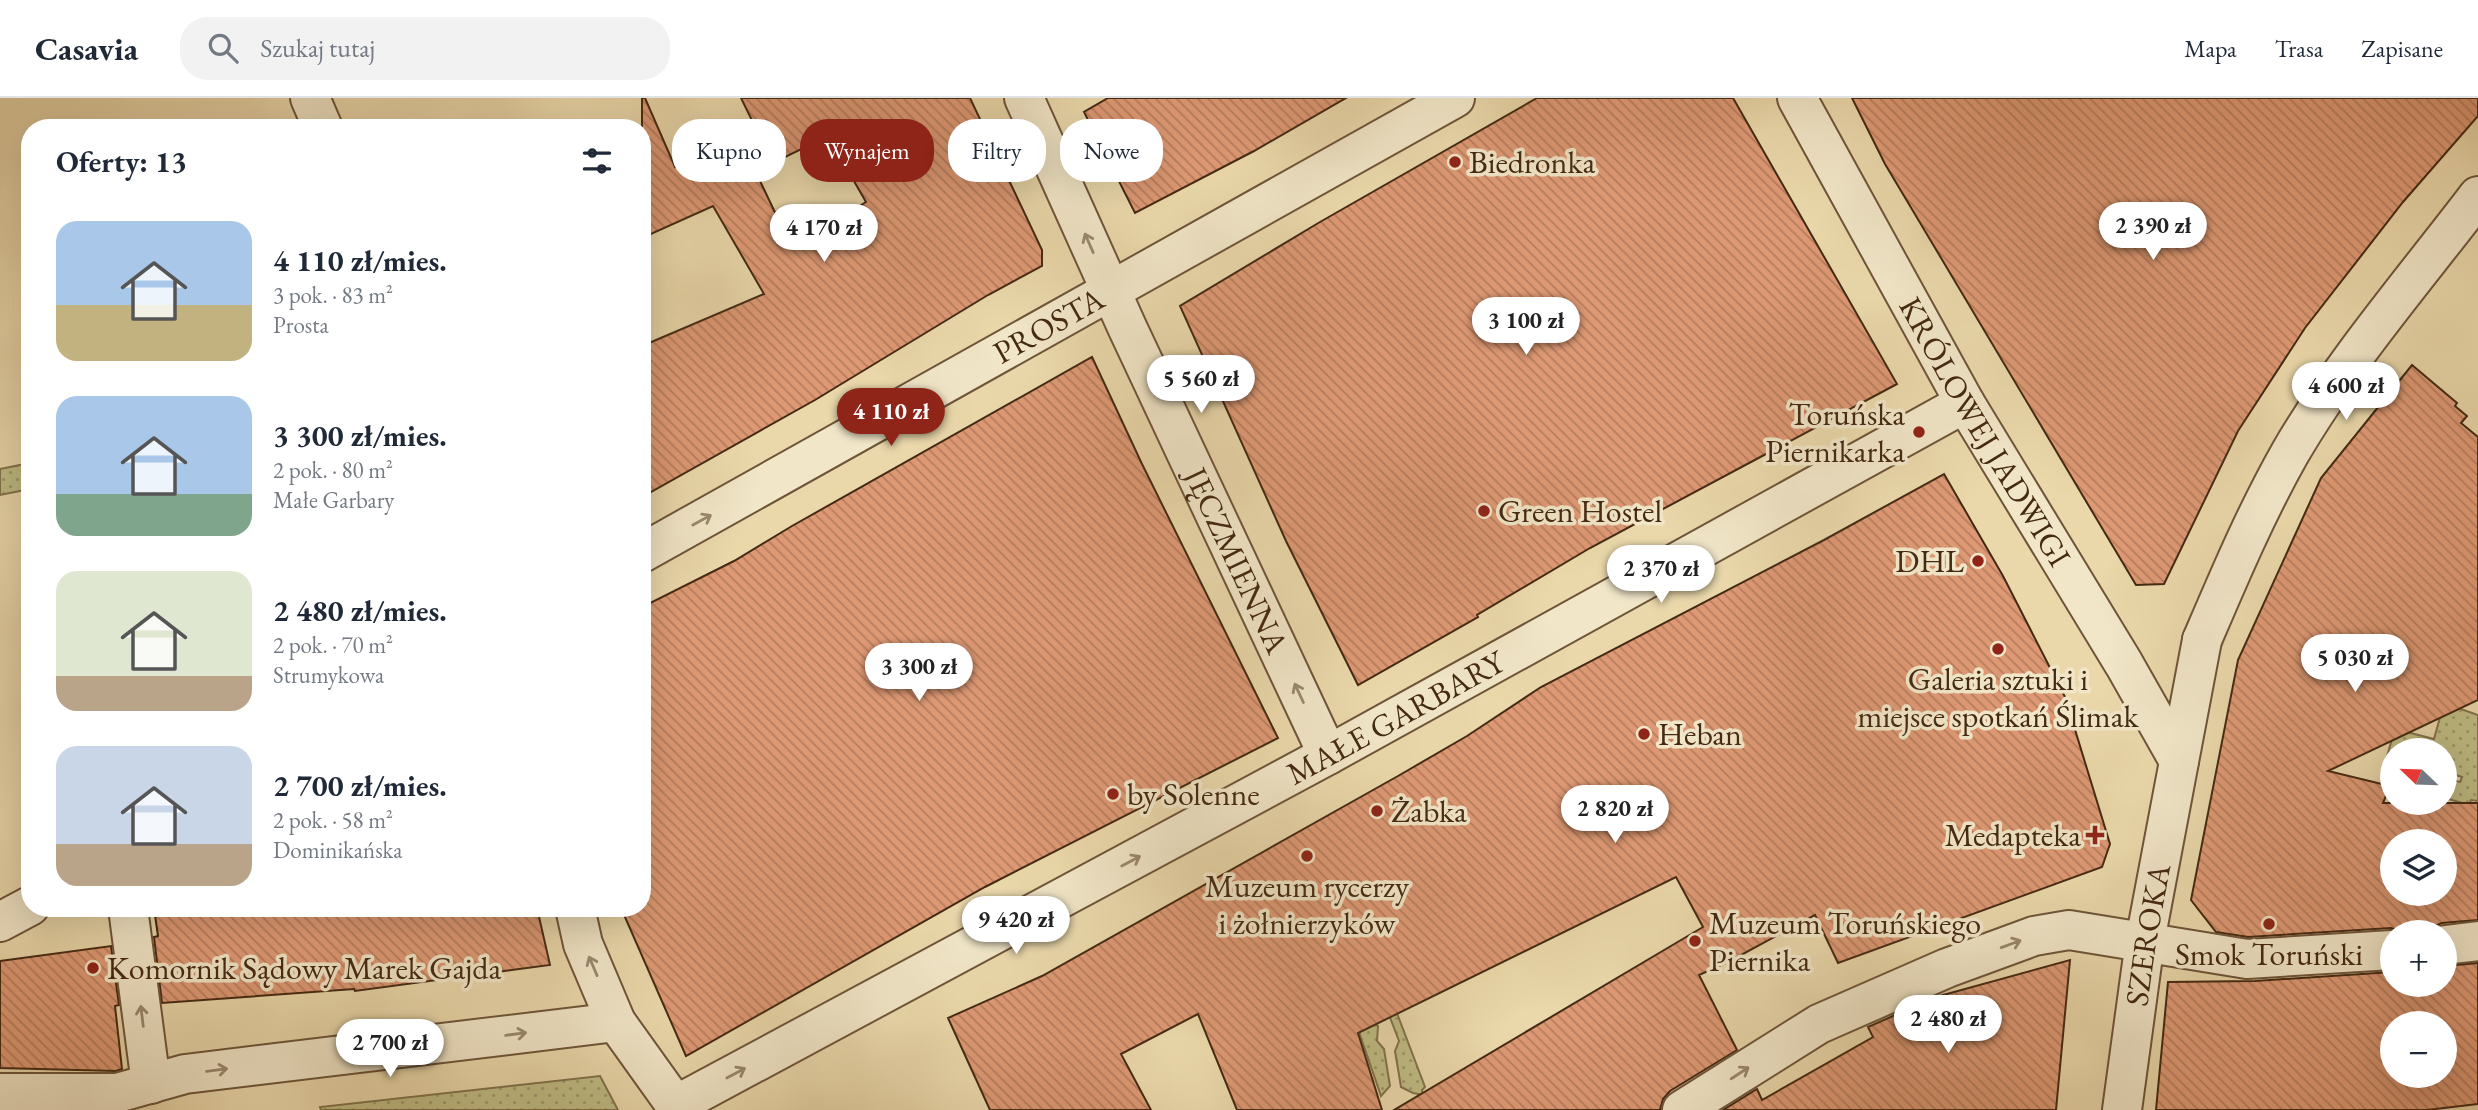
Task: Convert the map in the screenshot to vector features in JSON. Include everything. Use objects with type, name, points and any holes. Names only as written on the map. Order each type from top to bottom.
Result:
[{"type":"street","points":[[310,98],[319,119]]},
{"type":"street","name":"JĘCZMIENNA","points":[[1024,98],[1328,755]]},
{"type":"street","name":"PROSTA","points":[[651,548],[1455,98]]},
{"type":"street","name":"KRÓLOWEJ JADWIGI","points":[[1797,98],[1965,403],[2124,664],[2179,761]]},
{"type":"street","name":"SZEROKA","points":[[2122,1110],[2145,941],[2202,640],[2244,543],[2291,453],[2341,376],[2478,196]]},
{"type":"street","name":"MAŁE GARBARY","points":[[678,1107],[1328,755],[1965,403]]},
{"type":"street","points":[[0,922],[21,911]]},
{"type":"street","points":[[129,917],[151,1084]]},
{"type":"street","points":[[577,917],[583,944],[616,1022],[678,1107]]},
{"type":"street","points":[[1682,1110],[1819,1024],[1947,968],[2034,936],[2069,930],[2246,959],[2380,951]]},
{"type":"street","points":[[2457,944],[2478,941]]},
{"type":"street","points":[[0,1093],[117,1093],[185,1074],[616,1022]]},
{"type":"shaded area","points":[[21,465],[21,491],[0,495],[0,469]]},
{"type":"shaded area","points":[[2444,703],[2478,715],[2478,801],[2471,800],[2469,805],[2457,802],[2457,781],[2460,782],[2462,777],[2457,776],[2457,738],[2434,738]]},
{"type":"shaded area","points":[[2395,729],[2430,738],[2392,738]]},
{"type":"shaded area","points":[[1387,987],[1425,1087],[1422,1090],[1423,1095],[1401,1087],[1395,1051],[1399,1041],[1386,1007],[1365,1012],[1378,1026],[1377,1041],[1384,1049],[1390,1086],[1381,1096],[1348,1000]]},
{"type":"shaded area","points":[[600,1076],[618,1110],[321,1110],[320,1107]]},
{"type":"building","points":[[642,98],[645,98],[672,160],[672,182],[760,182],[792,248],[866,202],[854,182],[934,182],[934,119],[800,119],[800,150],[786,157],[786,119],[751,119],[741,98],[970,98],[980,119],[948,119],[948,182],[1010,182],[1042,250],[1042,266],[988,295],[815,400],[651,492],[651,342],[764,294],[713,206],[651,234],[651,119],[642,119]]},
{"type":"building","points":[[1108,98],[1346,98],[1254,151],[1135,213],[1119,182],[1163,182],[1163,119],[1088,119],[1084,112]]},
{"type":"building","points":[[1537,98],[1733,98],[1897,384],[1590,548],[1477,615],[1478,617],[1358,685],[1286,541],[1180,306],[1320,222]]},
{"type":"building","points":[[1852,98],[2478,98],[2478,116],[2403,202],[2305,328],[2238,431],[2164,584],[2136,585],[1885,164]]},
{"type":"building","points":[[1092,357],[1278,738],[985,887],[686,1056],[625,917],[651,917],[651,602],[734,561]]},
{"type":"building","points":[[2412,365],[2457,403],[2455,406],[2467,416],[2461,423],[2478,437],[2478,700],[2398,738],[2380,738],[2380,746],[2328,771],[2380,784],[2380,816],[2457,816],[2457,803],[2478,803],[2478,920],[2380,920],[2380,929],[2248,937],[2216,932],[2191,900],[2238,660],[2321,478]]},
{"type":"building","points":[[1944,474],[2003,576],[2065,697],[2110,844],[2102,867],[1838,963],[1815,915],[1699,975],[1737,1050],[1670,1091],[1663,1099],[1660,1110],[1394,1110],[1703,927],[1676,877],[1358,1033],[1382,1110],[1237,1110],[1198,1014],[1121,1054],[1151,1110],[990,1110],[948,1018],[1042,976],[1398,776],[1467,736],[1541,687],[1824,540]]},
{"type":"building","points":[[155,917],[539,917],[550,965],[355,991],[162,1003],[154,937],[158,936]]},
{"type":"building","points":[[111,946],[119,1005],[115,1006],[122,1069],[0,1068],[0,961]]},
{"type":"building","points":[[2070,960],[2056,1110],[1723,1110],[1757,1089],[1762,1100],[1873,1037],[1868,1027],[1936,997]]},
{"type":"building","points":[[2478,963],[2478,1104],[2427,1110],[2156,1110],[2168,982],[2255,981],[2380,973],[2380,997],[2457,997],[2457,965]]},
{"type":"place","name":"Biedronka","points":[[1455,162]]},
{"type":"place","name":"Toruńska Piernikarka","points":[[1919,432]]},
{"type":"place","name":"Green Hostel","points":[[1484,511]]},
{"type":"place","name":"DHL","points":[[1978,561]]},
{"type":"place","name":"Galeria sztuki i miejsce spotkań Ślimak","points":[[1998,649]]},
{"type":"place","name":"Heban","points":[[1644,734]]},
{"type":"place","name":"by Solenne","points":[[1113,794]]},
{"type":"place","name":"Żabka","points":[[1377,811]]},
{"type":"place","name":"Medapteka","points":[[2095,835]]},
{"type":"place","name":"Muzeum rycerzy i żołnierzyków","points":[[1307,856]]},
{"type":"place","name":"Smok Toruński","points":[[2269,924]]},
{"type":"place","name":"Muzeum Toruńskiego Piernika","points":[[1695,941]]},
{"type":"place","name":"Komornik Sądowy Marek Gajda","points":[[93,968]]}]
